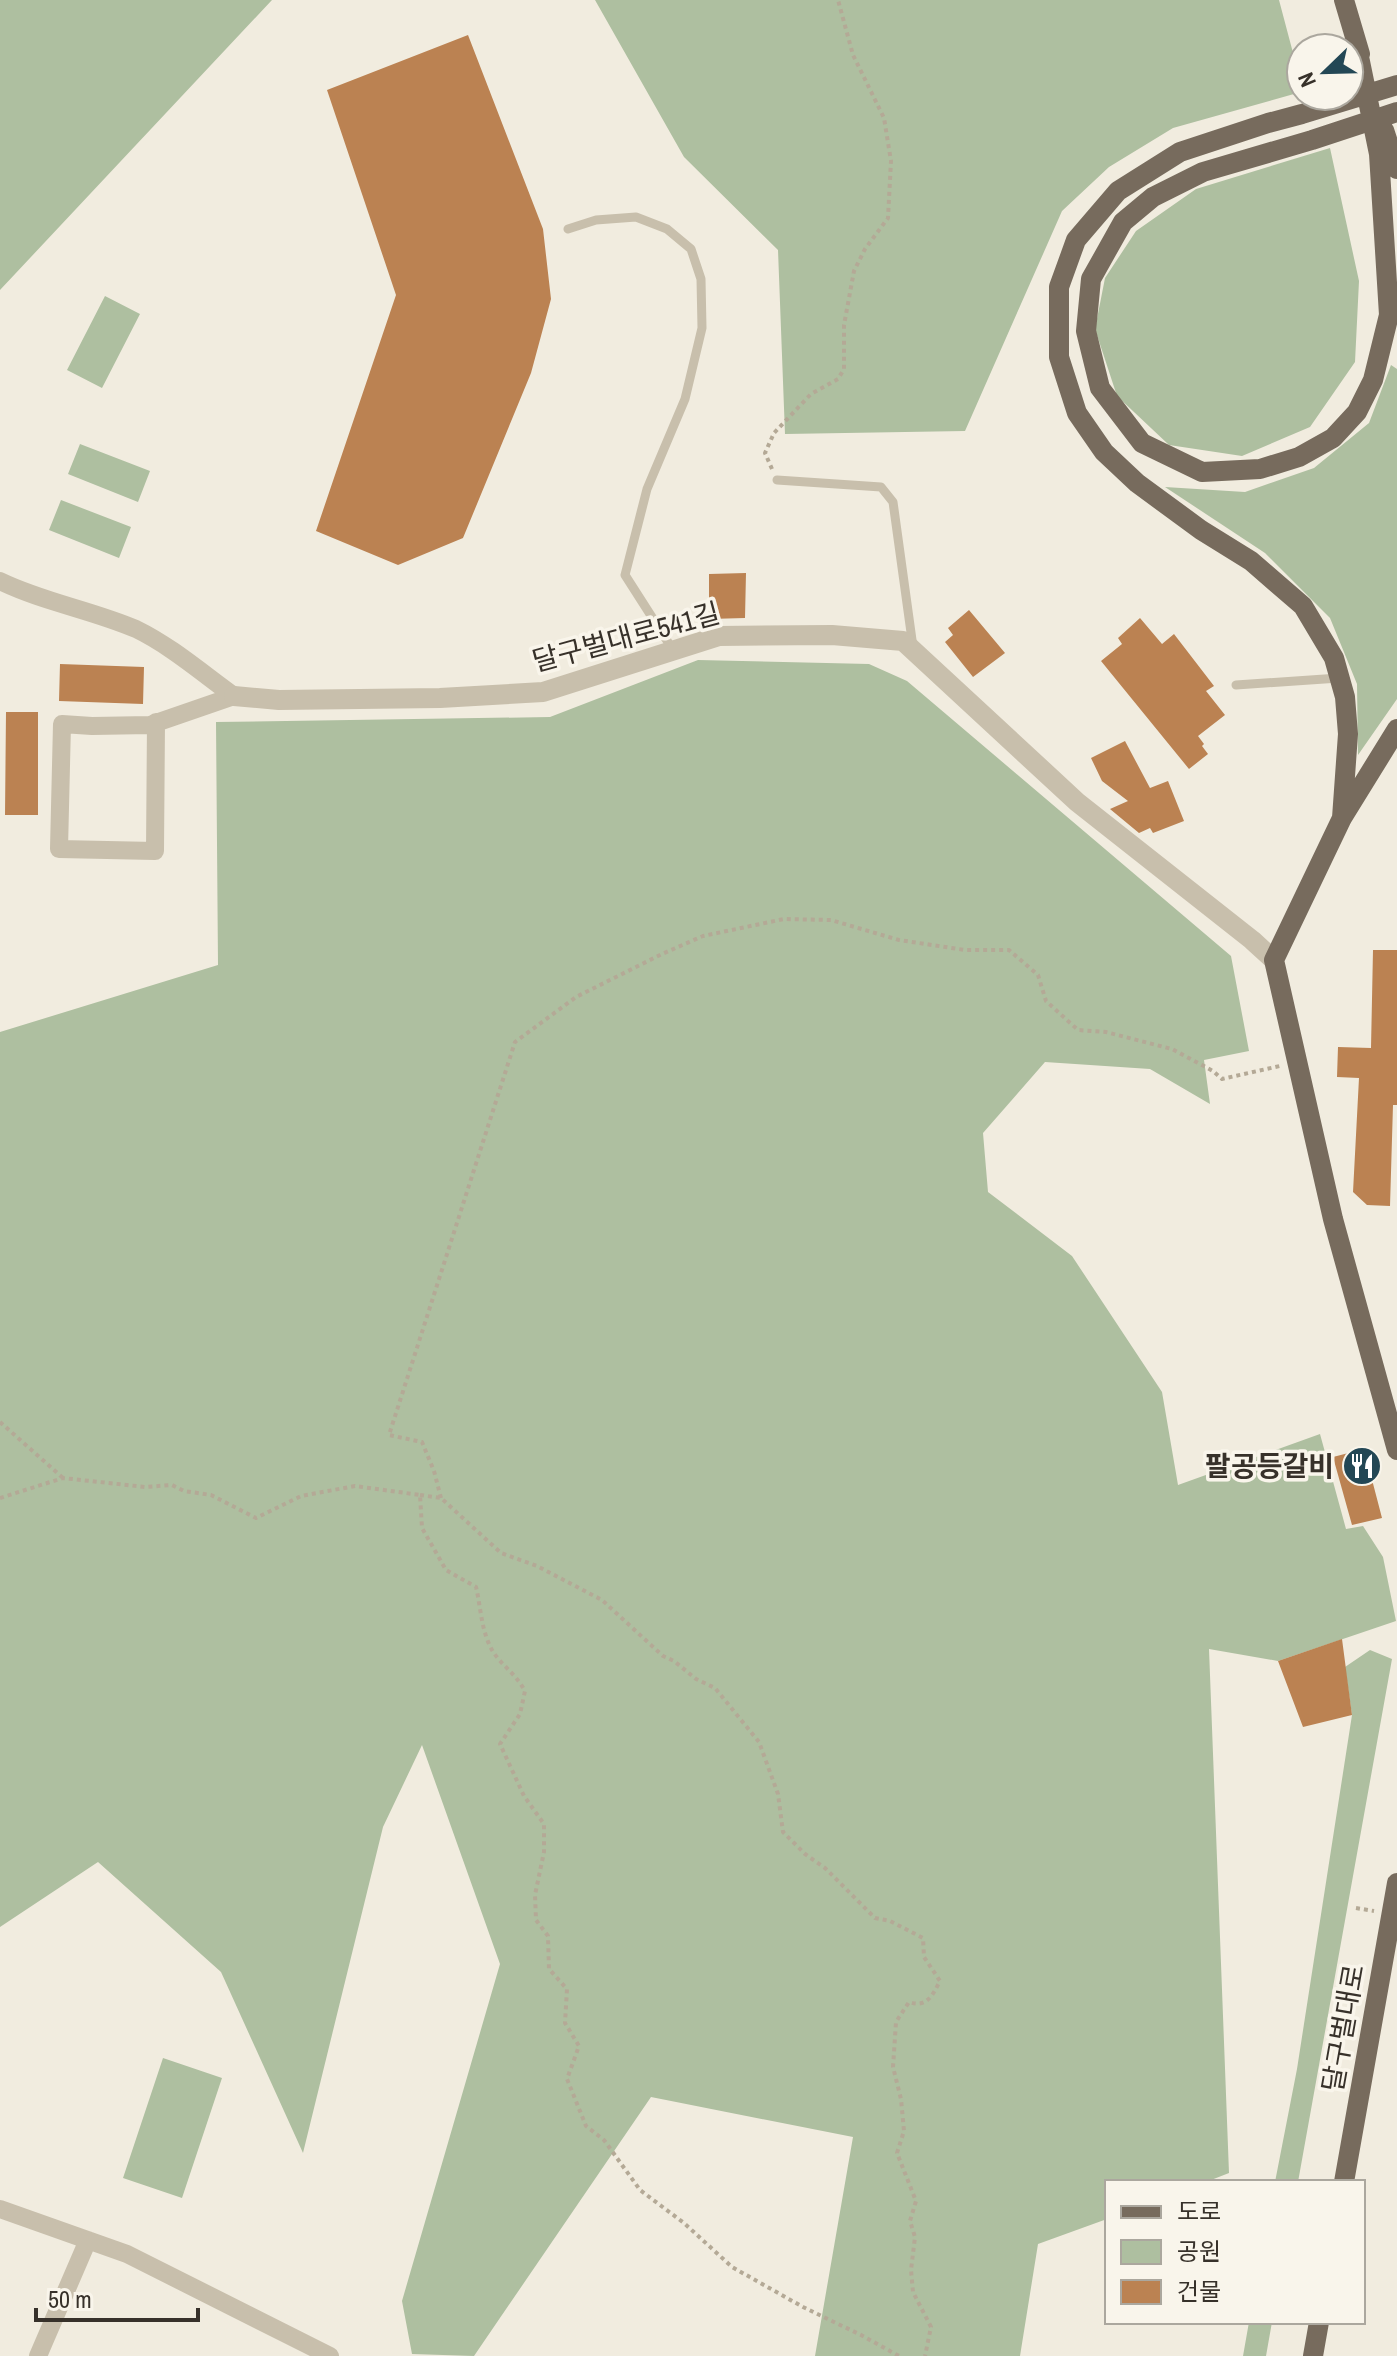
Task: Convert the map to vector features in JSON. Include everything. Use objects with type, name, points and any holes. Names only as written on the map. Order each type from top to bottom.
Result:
[{"type":"main road","points":[[1344,0],[1353,32]]},
{"type":"main road","points":[[1365,70],[1397,169]]},
{"type":"main road","points":[[1342,818],[1348,734],[1345,697],[1334,658],[1303,606],[1251,561],[1201,530],[1137,483],[1104,452],[1077,413],[1059,357],[1059,287],[1076,240],[1118,191],[1180,152],[1397,85]]},
{"type":"main road","points":[[1365,86],[1372,120],[1379,154],[1389,315],[1373,380],[1357,412],[1333,438],[1299,457],[1260,469],[1202,472],[1142,443],[1100,388],[1086,331],[1091,279],[1123,222],[1153,197],[1203,172],[1276,150],[1372,120],[1397,112]]},
{"type":"main road","points":[[1397,729],[1342,818],[1274,960],[1333,1219],[1397,1450]]},
{"type":"main road","name":"달구벌대로","points":[[1344,2180],[1390,1962],[1397,1883]]},
{"type":"main road","points":[[1313,2356],[1319,2324]]},
{"type":"street","points":[[0,581],[15,589],[137,630],[165,646],[234,696]]},
{"type":"street","name":"달구벌대로541길","points":[[234,696],[279,700],[440,698],[543,692],[719,636],[808,635],[903,641],[1077,802],[1274,960]]},
{"type":"street","points":[[156,722],[155,851],[59,849],[62,724],[150,725],[156,722],[234,696]]},
{"type":"street","points":[[0,2209],[127,2254],[330,2356]]},
{"type":"street","points":[[38,2356],[88,2240]]},
{"type":"lane","points":[[568,229],[596,220],[636,217],[667,229],[691,249],[701,279],[702,328],[685,399],[647,489],[625,575],[673,650]]},
{"type":"lane","points":[[777,480],[881,487],[893,502],[914,651]]},
{"type":"lane","points":[[1236,685],[1339,678]]},
{"type":"path","points":[[777,480],[765,453],[774,433],[811,394],[838,379],[844,369],[844,325],[854,271],[865,249],[888,218],[891,161],[884,118],[853,55],[838,0]]},
{"type":"path","points":[[925,2356],[931,2327],[913,2292],[911,2270],[915,2237],[910,2221],[916,2201],[897,2153],[904,2131],[901,2099],[893,2067],[896,2022],[909,2002],[919,2005],[929,2001],[940,1981],[924,1957],[923,1938],[890,1921],[875,1918],[783,1832],[778,1794],[759,1742],[715,1688],[663,1656],[602,1600],[537,1566],[501,1553],[441,1498],[422,1442],[389,1435],[515,1042],[576,997],[703,936],[784,919],[831,920],[899,940],[965,950],[1009,950],[1038,975],[1046,1001],[1078,1030],[1106,1032],[1172,1049],[1222,1079],[1296,1062]]},
{"type":"path","points":[[0,1422],[63,1478]]},
{"type":"path","points":[[0,1498],[63,1478],[145,1487],[172,1485],[184,1491],[211,1495],[256,1518],[301,1496],[355,1486],[441,1498]]},
{"type":"path","points":[[420,1495],[422,1528],[446,1570],[476,1587],[481,1605],[480,1619],[492,1651],[517,1677],[525,1691],[520,1714],[500,1744],[524,1796],[544,1824],[544,1852],[535,1895],[536,1920],[548,1936],[549,1969],[567,1989],[565,2023],[579,2046],[567,2079],[586,2126],[604,2140],[640,2190],[684,2223],[732,2267],[899,2356]]},
{"type":"green space","points":[[0,0],[272,0],[0,290]]},
{"type":"green space","points":[[595,0],[1279,0],[1287,32],[1285,32],[1285,96],[1173,128],[1109,167],[1062,211],[965,431],[785,434],[778,250],[684,157]]},
{"type":"green space","points":[[1330,148],[1359,281],[1355,362],[1310,427],[1242,456],[1169,445],[1117,396],[1095,329],[1105,278],[1136,231],[1196,189]]},
{"type":"green space","points":[[105,296],[140,314],[102,388],[67,370]]},
{"type":"green space","points":[[1391,365],[1397,369],[1397,699],[1358,755],[1357,684],[1330,618],[1265,553],[1165,487],[1245,492],[1314,468],[1369,423]]},
{"type":"green space","points":[[80,444],[150,471],[138,502],[68,474]]},
{"type":"green space","points":[[61,500],[131,527],[119,558],[49,530]]},
{"type":"green space","points":[[698,660],[869,664],[907,681],[1231,956],[1249,1051],[1204,1060],[1210,1104],[1150,1069],[1045,1062],[983,1133],[988,1192],[1072,1256],[1162,1392],[1178,1485],[1320,1434],[1346,1529],[1363,1526],[1383,1557],[1396,1621],[1278,1661],[1209,1649],[1229,2173],[1211,2180],[1105,2180],[1105,2220],[1038,2244],[1020,2356],[815,2356],[853,2137],[651,2097],[474,2356],[412,2354],[402,2301],[500,1964],[422,1745],[383,1827],[303,2153],[221,1972],[98,1862],[0,1927],[0,1032],[218,965],[216,722],[550,717]]},
{"type":"green space","points":[[1370,1650],[1392,1659],[1298,2180],[1275,2180],[1297,2069],[1352,1715],[1345,1667]]},
{"type":"green space","points":[[163,2058],[222,2078],[182,2198],[123,2178]]},
{"type":"green space","points":[[1249,2324],[1272,2324],[1266,2356],[1243,2356]]},
{"type":"building","points":[[468,35],[543,229],[551,299],[531,373],[463,538],[398,565],[316,531],[396,295],[327,90]]},
{"type":"building","points":[[746,573],[745,618],[709,619],[709,574]]},
{"type":"building","points":[[969,610],[1005,653],[973,677],[945,642],[953,635],[948,628]]},
{"type":"building","points":[[1140,618],[1162,644],[1174,634],[1214,686],[1206,691],[1225,715],[1198,736],[1208,754],[1189,769],[1101,661],[1122,644],[1118,638]]},
{"type":"building","points":[[60,664],[144,667],[143,704],[59,701]]},
{"type":"building","points":[[6,712],[38,712],[38,815],[5,815]]},
{"type":"building","points":[[1125,741],[1150,788],[1168,781],[1184,821],[1153,833],[1150,828],[1139,833],[1110,809],[1128,801],[1102,781],[1091,758]]},
{"type":"building","points":[[1373,950],[1397,950],[1397,1105],[1393,1105],[1390,1206],[1367,1205],[1353,1192],[1359,1078],[1337,1077],[1338,1047],[1371,1048]]},
{"type":"building","points":[[1364,1449],[1382,1518],[1352,1525],[1333,1457]]},
{"type":"building","points":[[1342,1639],[1352,1715],[1303,1727],[1278,1661]]},
{"type":"place","name":"팔공등갈비","points":[[1362,1466]]}]
